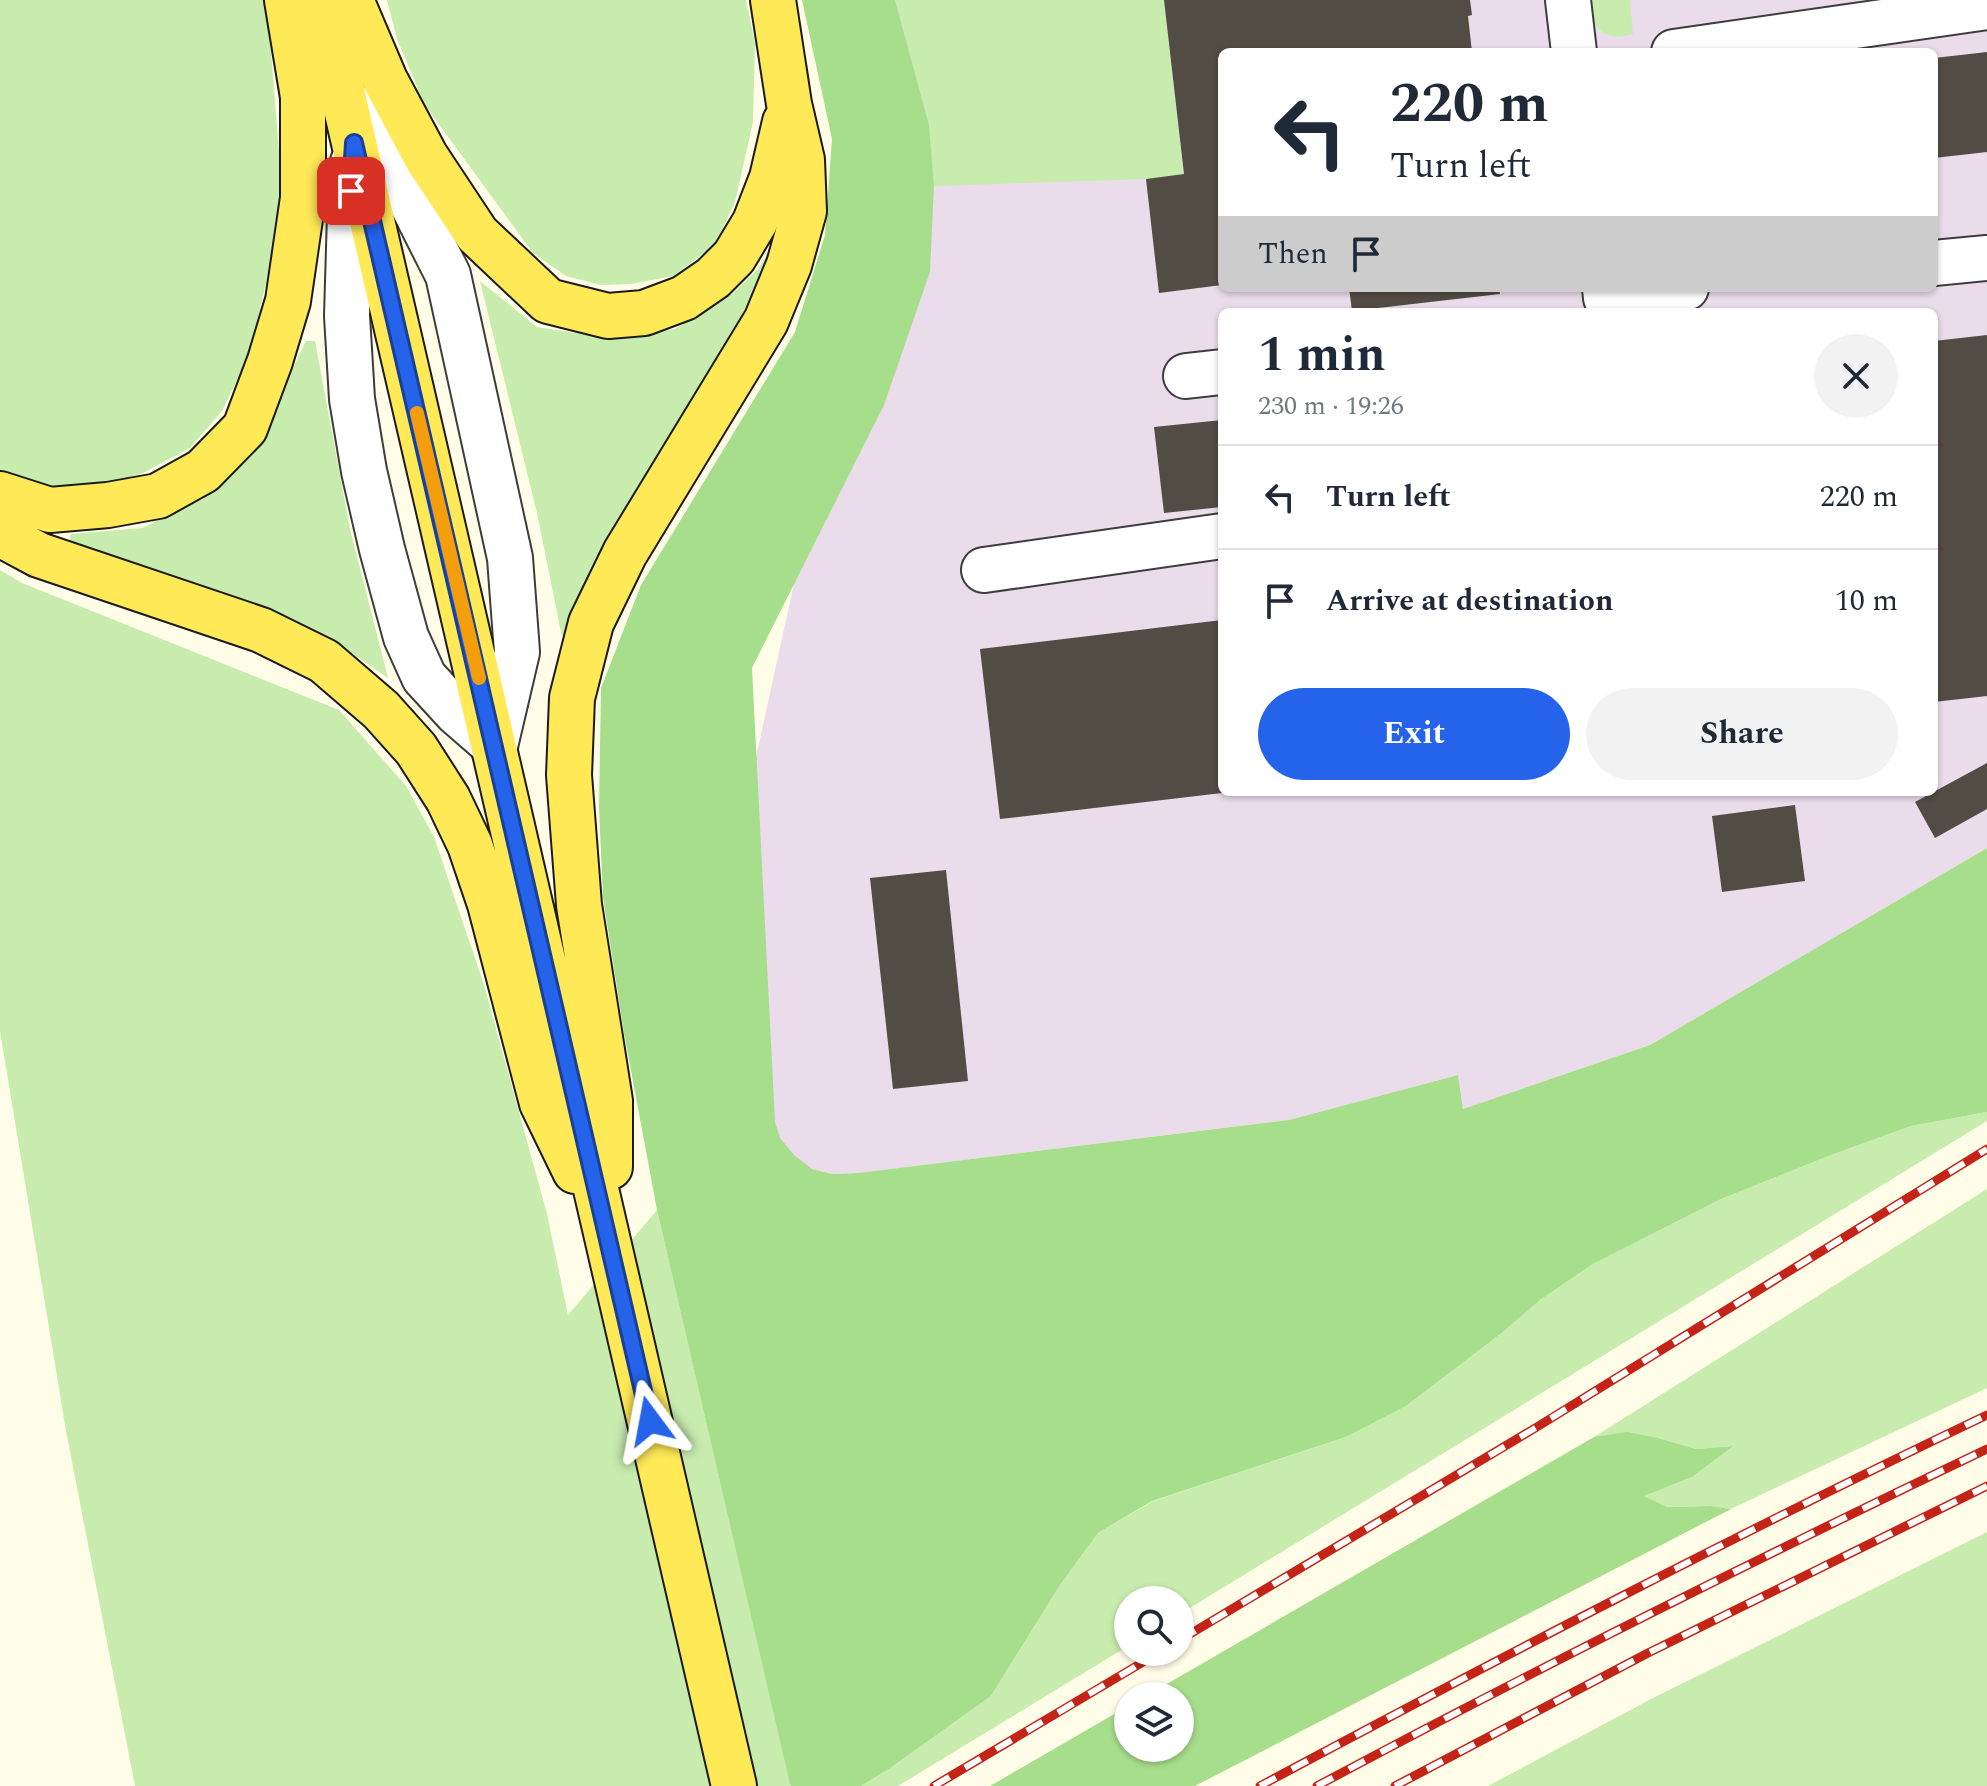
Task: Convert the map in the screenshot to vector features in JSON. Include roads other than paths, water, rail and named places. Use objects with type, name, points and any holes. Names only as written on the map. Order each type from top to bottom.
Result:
[{"type":"main road","points":[[0,494],[50,510],[108,505],[158,496],[203,471],[245,428],[288,301],[303,198],[303,97],[287,0]]},
{"type":"main road","points":[[321,0],[734,1786]]},
{"type":"main road","points":[[351,0],[385,80],[426,157],[477,234],[548,301],[608,316],[644,313],[684,298],[713,278],[734,257],[755,222],[772,178],[789,104]]},
{"type":"main road","points":[[610,1246],[610,1101],[579,905],[569,775],[572,698],[591,623],[625,553],[766,321],[789,265],[804,211],[802,160],[789,104],[773,0]]},
{"type":"main road","points":[[0,534],[39,555],[261,630],[324,661],[381,710],[416,749],[448,799],[470,845],[490,904],[542,1103],[610,1246]]},
{"type":"lane","points":[[1568,0],[1574,48]]},
{"type":"lane","points":[[1689,48],[1812,16],[1987,7]]},
{"type":"lane","points":[[343,94],[395,170],[448,275],[510,558],[517,652],[495,746],[457,713],[424,677],[406,637],[382,549],[352,399],[347,316],[354,143]]},
{"type":"lane","points":[[1938,263],[1987,258]]},
{"type":"lane","points":[[1606,299],[1657,292]]},
{"type":"lane","points":[[984,570],[1218,537]]},
{"type":"railway","points":[[1194,1632],[1532,1430],[1987,1149]]},
{"type":"railway","points":[[1260,1786],[1621,1596],[1987,1415]]},
{"type":"railway","points":[[1317,1786],[1650,1614],[1987,1449]]},
{"type":"railway","points":[[1395,1786],[1648,1653],[1987,1486]]},
{"type":"railway","points":[[934,1786],[1136,1666]]}]
